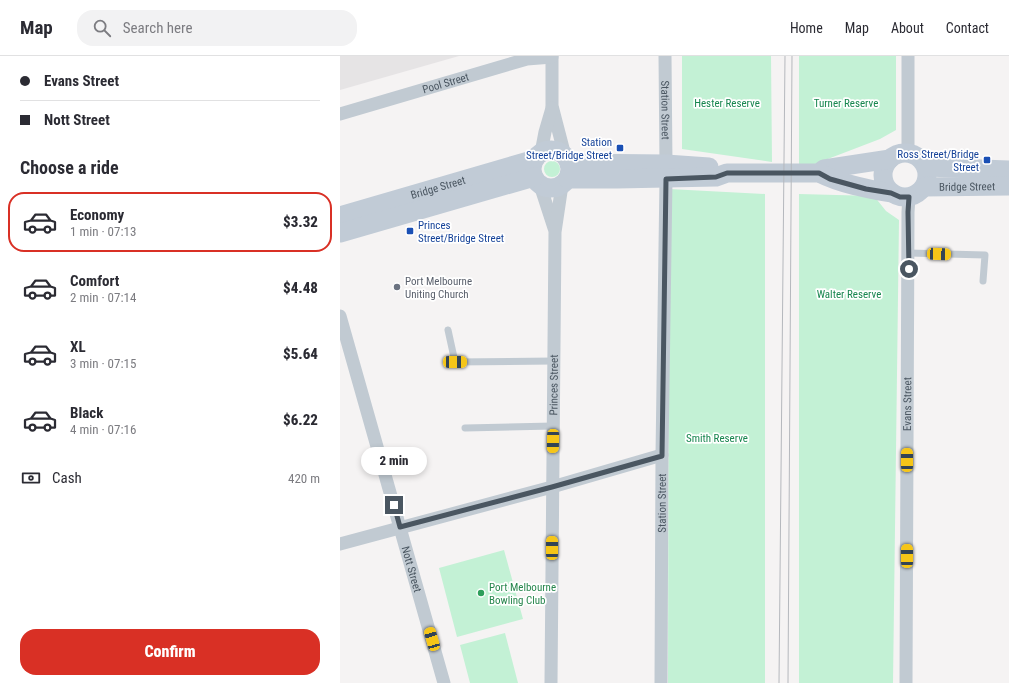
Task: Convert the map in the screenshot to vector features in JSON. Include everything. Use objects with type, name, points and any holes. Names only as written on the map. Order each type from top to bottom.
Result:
[{"type":"street","name":"Princes Street","points":[[551,683],[555,232],[566,171],[552,106],[552,56]]},
{"type":"street","name":"Pool Street","points":[[340,114],[527,59],[552,56]]},
{"type":"street","name":"Station Street","points":[[661,683],[662,456],[666,171],[665,56]]},
{"type":"street","points":[[908,56],[908,153]]},
{"type":"street","name":"Princes Street","points":[[552,106],[544,132],[538,169],[555,232]]},
{"type":"street","points":[[553,150],[559,152],[566,171],[554,188],[549,188],[538,169],[547,151],[553,150]]},
{"type":"street","points":[[908,153],[916,156],[922,160],[926,167],[927,180],[908,192],[886,187],[883,180],[883,172],[885,165],[890,159],[896,155],[908,153]]},
{"type":"street","name":"Bridge Street","points":[[819,173],[824,169],[890,159]]},
{"type":"street","name":"Bridge Street","points":[[566,171],[666,171],[718,167],[727,173],[819,173],[830,179],[866,189],[908,192],[1009,186]]},
{"type":"street","name":"Bridge Street","points":[[926,167],[1009,170]]},
{"type":"street","name":"Bridge Street","points":[[340,216],[538,169]]},
{"type":"street","name":"Bridge Street","points":[[340,233],[538,169]]},
{"type":"street","name":"Evans Street","points":[[906,683],[909,253],[908,192]]},
{"type":"street","name":"Nott Street","points":[[340,316],[444,683]]},
{"type":"street","points":[[340,544],[662,456]]},
{"type":"lane","points":[[909,253],[985,255],[984,281]]},
{"type":"lane","points":[[448,330],[455,362],[554,361]]},
{"type":"lane","points":[[465,428],[553,426]]},
{"type":"shaded area","points":[[340,56],[459,56],[340,90]]},
{"type":"green space","name":"Hester Reserve","points":[[682,56],[771,56],[772,162],[682,149]]},
{"type":"green space","name":"Turner Reserve","points":[[799,56],[896,56],[896,130],[880,139],[799,170]]},
{"type":"green space","points":[[549,161],[555,161],[560,166],[558,175],[555,177],[549,177],[544,172],[544,166]]},
{"type":"green space","name":"Smith Reserve","points":[[669,189],[765,194],[765,683],[668,683]]},
{"type":"green space","name":"Walter Reserve","points":[[799,194],[874,196],[886,211],[899,220],[893,683],[799,683]]},
{"type":"green space","name":"Port Melbourne Bowling Club","points":[[504,550],[523,619],[457,637],[439,568]]},
{"type":"green space","name":"Port Melbourne Bowling Club","points":[[505,633],[518,683],[470,683],[460,645]]},
{"type":"tram line","points":[[779,683],[785,56]]},
{"type":"tram line","points":[[788,683],[792,56]]},
{"type":"place","name":"Station Street/Bridge Street","points":[[620,148]]},
{"type":"place","name":"Ross Street/Bridge Street","points":[[987,160]]},
{"type":"place","name":"Princes Street/Bridge Street","points":[[410,231]]},
{"type":"place","name":"Port Melbourne Uniting Church","points":[[397,287]]},
{"type":"place","name":"Port Melbourne Bowling Club","points":[[481,593]]},
{"type":"route","points":[[394,505],[400,527],[662,456],[666,179],[716,177],[727,173],[819,173],[830,179],[866,189],[891,193],[900,197],[909,197],[909,269]]}]
